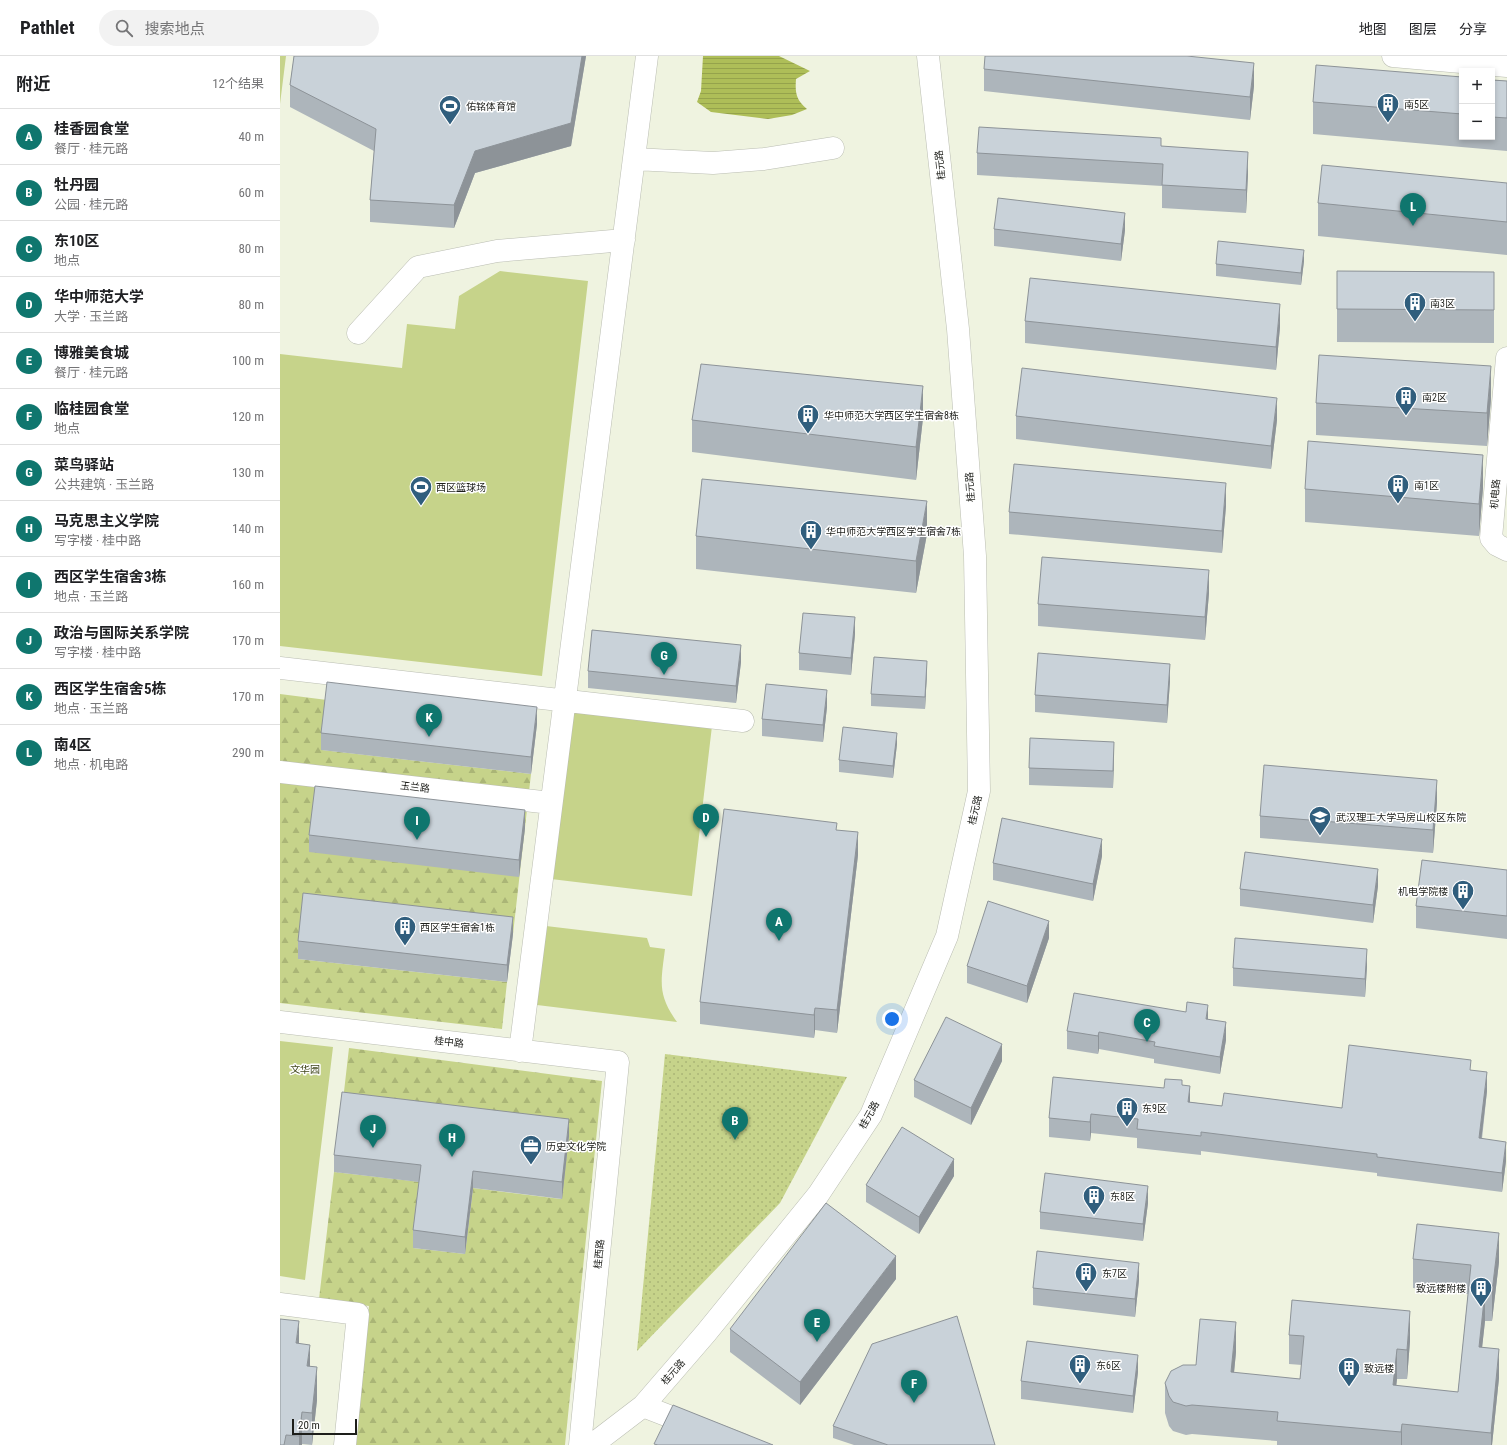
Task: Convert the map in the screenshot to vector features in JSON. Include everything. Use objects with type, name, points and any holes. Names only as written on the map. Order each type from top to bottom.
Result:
[{"type":"street","points":[[520,1051],[647,56]]},
{"type":"street","name":"桂元路","points":[[592,1445],[643,1406],[706,1334],[818,1196],[871,1115],[947,936],[980,791],[975,556],[958,329],[928,56]]},
{"type":"street","points":[[1393,56],[1507,66]]},
{"type":"street","points":[[634,159],[713,163],[764,159],[833,148]]},
{"type":"street","points":[[358,333],[418,267],[497,252],[624,240]]},
{"type":"street","name":"机电路","points":[[1507,358],[1492,538],[1497,545],[1507,550]]},
{"type":"street","points":[[280,668],[743,721]]},
{"type":"street","name":"玉兰路","points":[[280,772],[551,803]]},
{"type":"street","name":"桂中路","points":[[280,1022],[618,1062]]},
{"type":"street","name":"桂西路","points":[[580,1445],[618,1062]]},
{"type":"street","points":[[280,1304],[358,1314],[345,1445]]},
{"type":"street","points":[[643,1406],[742,1445]]},
{"type":"shaded area","points":[[280,56],[1507,56],[1507,1445],[280,1445]]},
{"type":"shaded area","points":[[703,56],[779,56],[810,71],[796,79],[798,99],[807,109],[792,115],[768,119],[711,112],[697,102],[701,91]]},
{"type":"green space","points":[[280,56],[286,56],[280,104]]},
{"type":"green space","name":"西区篮球场","points":[[500,271],[588,281],[542,676],[280,646],[280,354],[402,368],[407,324],[455,329],[459,296]]},
{"type":"green space","points":[[280,694],[327,700],[322,750],[531,774],[513,934],[303,910],[298,959],[507,982],[502,1029],[280,1003]]},
{"type":"green space","points":[[571,709],[712,726],[692,896],[551,879]]},
{"type":"green space","points":[[546,926],[647,938],[650,947],[665,949],[662,970],[663,995],[677,1022],[537,1005]]},
{"type":"green space","name":"文华园","points":[[280,1041],[333,1047],[305,1280],[280,1276]]},
{"type":"green space","points":[[349,1048],[602,1081],[565,1445],[355,1445],[369,1306],[319,1299],[334,1172],[421,1182],[413,1248],[465,1254],[473,1188],[561,1199],[569,1136],[342,1109]]},
{"type":"green space","points":[[665,1054],[847,1077],[780,1203],[637,1351]]},
{"type":"building","name":"佑铭体育馆","points":[[294,56],[582,56],[571,123],[475,151],[454,205],[370,200],[376,129],[290,85]]},
{"type":"building","points":[[985,56],[1187,56],[1254,63],[1250,97],[984,69]]},
{"type":"building","points":[[1316,65],[1459,77],[1459,114],[1313,102]]},
{"type":"building","points":[[1495,80],[1507,81],[1507,118],[1495,117]]},
{"type":"building","points":[[979,127],[1161,138],[1161,146],[1248,152],[1246,190],[1162,185],[1163,164],[977,153]]},
{"type":"building","points":[[1322,165],[1507,183],[1507,222],[1318,203]]},
{"type":"building","points":[[998,198],[1125,213],[1121,244],[994,229]]},
{"type":"building","points":[[1218,241],[1304,250],[1301,273],[1216,264]]},
{"type":"building","points":[[1337,271],[1494,272],[1494,310],[1337,309]]},
{"type":"building","points":[[1030,278],[1280,304],[1276,347],[1025,321]]},
{"type":"building","points":[[1319,355],[1491,366],[1487,413],[1316,403]]},
{"type":"building","points":[[701,364],[923,386],[916,447],[692,420]]},
{"type":"building","points":[[1022,368],[1277,398],[1271,446],[1016,416]]},
{"type":"building","points":[[1308,441],[1483,455],[1479,504],[1305,489]]},
{"type":"building","points":[[1014,464],[1226,483],[1222,531],[1009,512]]},
{"type":"building","points":[[702,479],[927,501],[916,561],[696,536]]},
{"type":"building","points":[[1042,557],[1209,570],[1205,617],[1038,604]]},
{"type":"building","points":[[803,613],[855,617],[851,658],[799,653]]},
{"type":"building","points":[[592,630],[741,645],[736,686],[588,671]]},
{"type":"building","points":[[1038,653],[1170,664],[1167,705],[1035,695]]},
{"type":"building","points":[[874,657],[927,661],[925,697],[871,694]]},
{"type":"building","points":[[327,682],[537,707],[531,757],[321,733]]},
{"type":"building","points":[[766,684],[827,690],[823,725],[762,719]]},
{"type":"building","points":[[843,727],[897,733],[893,766],[839,760]]},
{"type":"building","points":[[1030,738],[1114,742],[1113,771],[1029,768]]},
{"type":"building","points":[[1264,765],[1437,780],[1433,830],[1260,816]]},
{"type":"building","points":[[315,786],[525,810],[519,860],[309,835]]},
{"type":"building","points":[[724,809],[837,823],[836,830],[858,832],[837,1010],[815,1008],[814,1015],[700,1002]]},
{"type":"building","points":[[1002,818],[1102,839],[1093,884],[993,863]]},
{"type":"building","points":[[1245,852],[1378,869],[1373,905],[1240,889]]},
{"type":"building","points":[[1422,860],[1507,870],[1507,916],[1416,906]]},
{"type":"building","name":"西区学生宿舍1栋","points":[[303,893],[513,917],[507,965],[298,941]]},
{"type":"building","points":[[988,901],[1049,921],[1027,986],[967,966]]},
{"type":"building","points":[[1235,938],[1367,949],[1365,979],[1233,968]]},
{"type":"building","points":[[1074,993],[1186,1012],[1187,1002],[1208,1005],[1206,1019],[1226,1022],[1220,1057],[1154,1046],[1155,1042],[1099,1032],[1098,1036],[1067,1031]]},
{"type":"building","points":[[946,1017],[1002,1044],[971,1108],[914,1080]]},
{"type":"building","points":[[1349,1045],[1471,1060],[1470,1070],[1487,1072],[1479,1138],[1506,1142],[1502,1173],[1377,1157],[1377,1154],[1201,1132],[1201,1136],[1137,1129],[1138,1119],[1091,1114],[1090,1122],[1049,1118],[1053,1077],[1164,1088],[1165,1079],[1182,1080],[1182,1085],[1190,1086],[1188,1102],[1222,1106],[1224,1093],[1342,1108]]},
{"type":"building","points":[[342,1092],[569,1119],[562,1182],[473,1171],[465,1237],[413,1230],[421,1165],[334,1155]]},
{"type":"building","points":[[902,1127],[954,1159],[919,1217],[866,1185]]},
{"type":"building","points":[[1045,1173],[1148,1186],[1143,1224],[1040,1212]]},
{"type":"building","points":[[826,1203],[896,1256],[800,1382],[730,1329]]},
{"type":"building","points":[[1417,1224],[1499,1233],[1492,1292],[1485,1291],[1479,1347],[1499,1349],[1491,1433],[1402,1424],[1401,1432],[1277,1421],[1278,1412],[1192,1405],[1186,1406],[1173,1402],[1169,1396],[1165,1383],[1171,1371],[1183,1365],[1196,1365],[1200,1319],[1236,1322],[1231,1372],[1300,1379],[1304,1336],[1289,1335],[1292,1300],[1410,1311],[1407,1350],[1397,1349],[1393,1385],[1458,1392],[1471,1265],[1413,1259]]},
{"type":"building","points":[[1037,1251],[1139,1263],[1135,1299],[1033,1288]]},
{"type":"building","points":[[957,1316],[995,1445],[888,1445],[833,1426],[872,1344]]},
{"type":"building","points":[[280,1319],[299,1321],[296,1343],[310,1345],[307,1366],[317,1367],[312,1413],[302,1412],[299,1436],[286,1435],[284,1445],[280,1445]]},
{"type":"building","points":[[1027,1341],[1138,1355],[1133,1396],[1021,1381]]},
{"type":"building","points":[[673,1405],[773,1445],[654,1444]]},
{"type":"place","name":"南5区","points":[[1388,124]]},
{"type":"place","name":"佑铭体育馆","points":[[450,126]]},
{"type":"place","name":"南4区","points":[[1413,226]]},
{"type":"place","name":"南3区","points":[[1415,322]]},
{"type":"place","name":"南2区","points":[[1406,416]]},
{"type":"place","name":"华中师范大学西区学生宿舍8栋","points":[[808,434]]},
{"type":"place","name":"南1区","points":[[1398,504]]},
{"type":"place","name":"西区篮球场","points":[[421,506]]},
{"type":"place","name":"华中师范大学西区学生宿舍7栋","points":[[811,550]]},
{"type":"place","name":"菜鸟驿站","points":[[664,675]]},
{"type":"place","name":"西区学生宿舍5栋","points":[[429,737]]},
{"type":"place","name":"武汉理工大学马房山校区东院","points":[[1320,836]]},
{"type":"place","name":"华中师范大学","points":[[706,837]]},
{"type":"place","name":"西区学生宿舍3栋","points":[[417,840]]},
{"type":"place","name":"机电学院楼","points":[[1463,910]]},
{"type":"place","name":"桂香园食堂","points":[[779,941]]},
{"type":"place","name":"西区学生宿舍1栋","points":[[405,946]]},
{"type":"place","name":"东10区","points":[[1147,1042]]},
{"type":"place","name":"东9区","points":[[1127,1128]]},
{"type":"place","name":"牡丹园","points":[[735,1140]]},
{"type":"place","name":"政治与国际关系学院","points":[[373,1148]]},
{"type":"place","name":"马克思主义学院","points":[[452,1157]]},
{"type":"place","name":"历史文化学院","points":[[531,1166]]},
{"type":"place","name":"东8区","points":[[1094,1216]]},
{"type":"place","name":"东7区","points":[[1086,1292]]},
{"type":"place","name":"致远楼附楼","points":[[1481,1308]]},
{"type":"place","name":"博雅美食城","points":[[817,1342]]},
{"type":"place","name":"东6区","points":[[1080,1384]]},
{"type":"place","name":"致远楼","points":[[1349,1388]]},
{"type":"place","name":"临桂园食堂","points":[[914,1403]]}]
